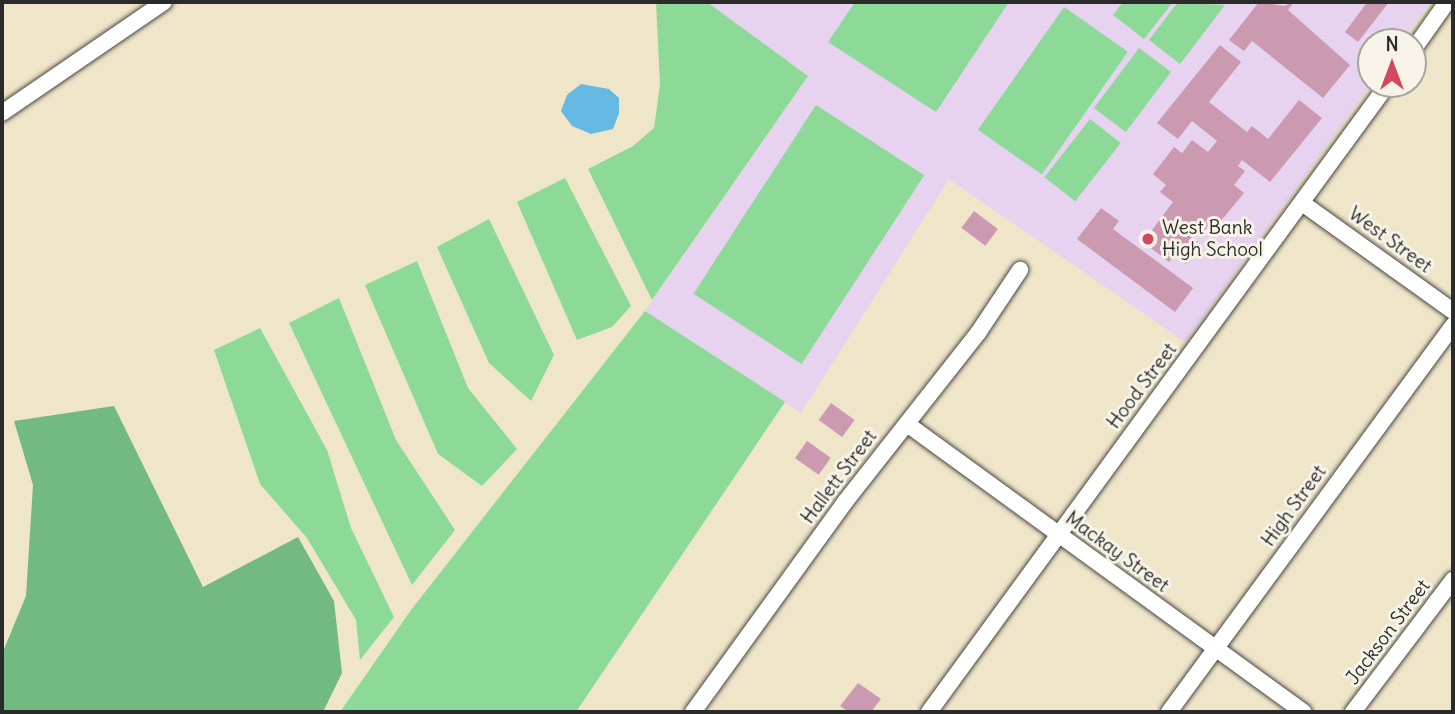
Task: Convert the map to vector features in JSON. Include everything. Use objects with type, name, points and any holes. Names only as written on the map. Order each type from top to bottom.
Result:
[{"type":"street","points":[[2,113],[164,2]]},
{"type":"street","points":[[1427,30],[1447,2]]},
{"type":"street","name":"Hood Street","points":[[929,712],[1056,534],[1378,98]]},
{"type":"street","name":"West Street","points":[[1303,203],[1453,312]]},
{"type":"street","name":"Hallett Street","points":[[694,712],[907,424],[978,333],[1020,270]]},
{"type":"street","name":"High Street","points":[[1169,712],[1453,325]]},
{"type":"street","name":"Mackay Street","points":[[907,424],[1303,712]]},
{"type":"street","name":"Jackson Street","points":[[1355,711],[1453,580]]},
{"type":"shaded area","name":"West Bank High School","points":[[707,2],[1430,2],[1411,28],[1357,28],[1357,98],[1361,98],[1185,342],[949,179],[801,413],[645,311],[808,76]]},
{"type":"green space","points":[[656,2],[707,2],[808,76],[652,300],[588,169],[633,146],[654,128],[660,85]]},
{"type":"green space","points":[[855,2],[1009,2],[936,112],[828,42]]},
{"type":"green space","points":[[1123,2],[1173,2],[1144,39],[1113,15]]},
{"type":"green space","points":[[1178,2],[1225,5],[1180,64],[1149,40]]},
{"type":"green space","points":[[1064,7],[1128,52],[1042,175],[978,130]]},
{"type":"green space","points":[[1139,48],[1171,72],[1126,132],[1094,108]]},
{"type":"green space","points":[[816,105],[924,175],[802,364],[693,294]]},
{"type":"green space","points":[[1090,119],[1121,143],[1075,201],[1044,177]]},
{"type":"green space","points":[[565,178],[631,306],[612,327],[577,340],[517,202]]},
{"type":"green space","points":[[489,219],[554,355],[531,401],[489,363],[437,247]]},
{"type":"green space","points":[[417,261],[468,388],[517,449],[482,486],[438,454],[365,285]]},
{"type":"green space","points":[[339,298],[396,440],[455,530],[412,585],[289,323]]},
{"type":"green space","points":[[645,311],[785,402],[576,712],[340,712],[411,610]]},
{"type":"green space","points":[[260,328],[327,450],[351,528],[394,617],[360,660],[356,620],[307,538],[260,484],[214,350]]},
{"type":"green space","points":[[114,406],[203,587],[298,537],[334,601],[342,673],[323,712],[2,712],[2,654],[26,596],[33,485],[14,421]]},
{"type":"water","points":[[581,84],[609,89],[619,98],[619,113],[613,129],[591,134],[572,126],[561,111],[567,95]]},
{"type":"building","points":[[1259,2],[1284,6],[1294,2],[1288,10],[1350,65],[1323,98],[1252,41],[1244,51],[1229,40]]},
{"type":"building","points":[[1363,2],[1389,2],[1369,28],[1357,28],[1357,41],[1345,32],[1366,4]]},
{"type":"building","points":[[1220,45],[1241,62],[1209,102],[1247,132],[1252,126],[1268,139],[1299,100],[1322,118],[1270,182],[1242,160],[1238,166],[1245,171],[1234,185],[1244,193],[1220,222],[1214,218],[1201,235],[1195,230],[1190,236],[1201,245],[1186,264],[1174,255],[1169,262],[1143,242],[1173,202],[1160,192],[1166,185],[1153,174],[1174,147],[1182,153],[1192,140],[1208,152],[1217,141],[1192,121],[1178,139],[1157,123]]},
{"type":"building","points":[[1101,208],[1119,221],[1113,229],[1193,288],[1175,312],[1077,239]]},
{"type":"building","points":[[974,211],[998,229],[985,246],[961,228]]},
{"type":"building","points":[[831,403],[854,420],[842,437],[819,420]]},
{"type":"building","points":[[807,441],[831,458],[819,475],[795,458]]},
{"type":"building","points":[[858,683],[881,699],[871,712],[849,712],[840,706]]},
{"type":"place","name":"West Bank High School","points":[[1148,239]]}]
